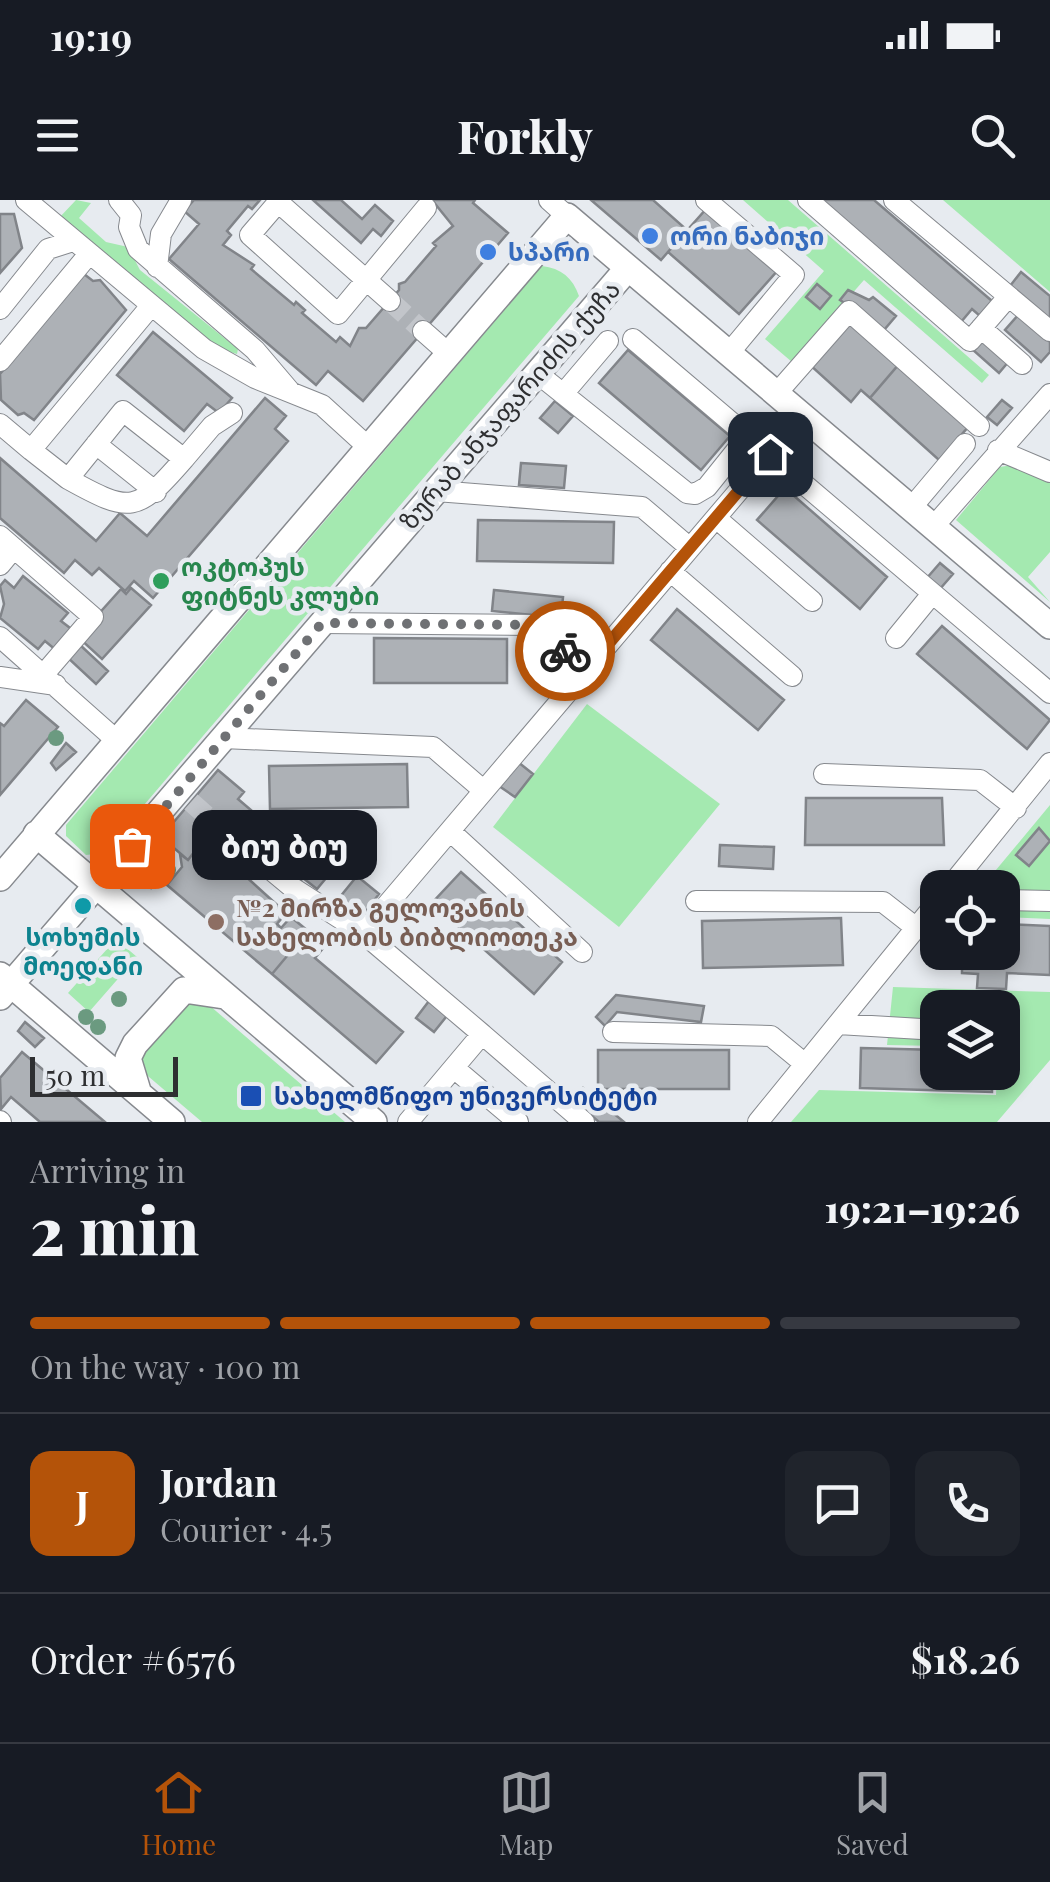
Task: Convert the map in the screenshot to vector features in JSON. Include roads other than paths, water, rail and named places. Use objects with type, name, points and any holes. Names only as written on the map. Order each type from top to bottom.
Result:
[{"type":"main road","points":[[0,878],[448,353],[558,208],[1050,626]]},
{"type":"main road","name":"ზურაბ ანჯაფარიძის ქუჩა","points":[[4,986],[184,797],[224,738],[628,268]]},
{"type":"main road","points":[[36,834],[374,1122]]},
{"type":"main road","points":[[4,986],[172,1122]]},
{"type":"main road","points":[[140,1094],[128,1058],[155,1020],[184,990],[229,997]]},
{"type":"street","points":[[26,200],[204,349],[254,378],[322,405],[367,446]]},
{"type":"street","points":[[119,200],[130,215],[132,238],[157,267],[254,350],[290,390]]},
{"type":"street","points":[[157,267],[161,234],[181,200]]},
{"type":"street","points":[[706,200],[794,276],[729,353]]},
{"type":"street","points":[[808,200],[970,341],[1008,297]]},
{"type":"street","points":[[894,200],[1050,331]]},
{"type":"street","points":[[390,302],[366,281],[279,201],[250,235],[338,314],[366,281],[426,208]]},
{"type":"street","points":[[0,308],[48,249],[81,247]]},
{"type":"street","points":[[0,361],[81,247]]},
{"type":"street","points":[[31,450],[150,306]]},
{"type":"street","points":[[777,393],[848,312],[979,426]]},
{"type":"street","points":[[981,328],[1022,364]]},
{"type":"street","points":[[423,331],[448,353]]},
{"type":"street","points":[[634,338],[1050,693]]},
{"type":"street","points":[[563,394],[608,341]]},
{"type":"street","points":[[537,373],[688,493],[707,487],[748,436]]},
{"type":"street","points":[[934,526],[998,450],[1047,403]]},
{"type":"street","points":[[68,480],[123,411],[184,460]]},
{"type":"street","points":[[0,424],[68,480],[121,503],[136,504],[156,492],[212,426],[232,413]]},
{"type":"street","points":[[96,444],[156,492]]},
{"type":"street","points":[[912,507],[965,444]]},
{"type":"street","points":[[998,450],[1050,472]]},
{"type":"street","points":[[363,933],[770,454]]},
{"type":"street","points":[[436,491],[642,507],[690,548]]},
{"type":"street","points":[[716,518],[812,600]]},
{"type":"street","points":[[5,549],[93,617],[51,680]]},
{"type":"street","points":[[670,572],[792,676]]},
{"type":"street","points":[[896,638],[932,594]]},
{"type":"street","points":[[322,623],[535,625],[586,670]]},
{"type":"street","points":[[0,637],[116,739]]},
{"type":"street","points":[[0,677],[51,680]]},
{"type":"street","points":[[224,738],[433,746],[483,790]]},
{"type":"street","points":[[964,870],[1050,763]]},
{"type":"street","points":[[824,774],[980,780],[1016,808]]},
{"type":"street","points":[[217,825],[293,888],[363,933],[584,1122]]},
{"type":"street","points":[[450,831],[582,952]]},
{"type":"street","points":[[1020,900],[1050,901]]},
{"type":"street","points":[[696,901],[883,902],[915,927]]},
{"type":"street","points":[[758,1122],[920,921]]},
{"type":"street","points":[[838,1024],[920,1029]]},
{"type":"street","points":[[613,1032],[772,1036],[805,1064]]},
{"type":"street","points":[[408,1122],[482,1034]]},
{"type":"street","points":[[454,1068],[518,1122]]},
{"type":"tunnel","points":[[390,301],[423,331]]},
{"type":"tunnel","points":[[191,802],[217,825]]},
{"type":"place","name":"ორი ნაბიჯი","points":[[650,236]]},
{"type":"place","name":"სპარი","points":[[488,252]]},
{"type":"place","name":"ოკტოპუს ფიტნეს კლუბი","points":[[161,581]]},
{"type":"place","name":"ბიუ ბიუ","points":[[132,846]]},
{"type":"place","name":"სოხუმის მოედანი","points":[[83,906]]},
{"type":"place","name":"№2 მირზა გელოვანის სახელობის ბიბლიოთეკა","points":[[216,922]]},
{"type":"place","name":"სახელმწიფო უნივერსიტეტი","points":[[251,1096]]}]
